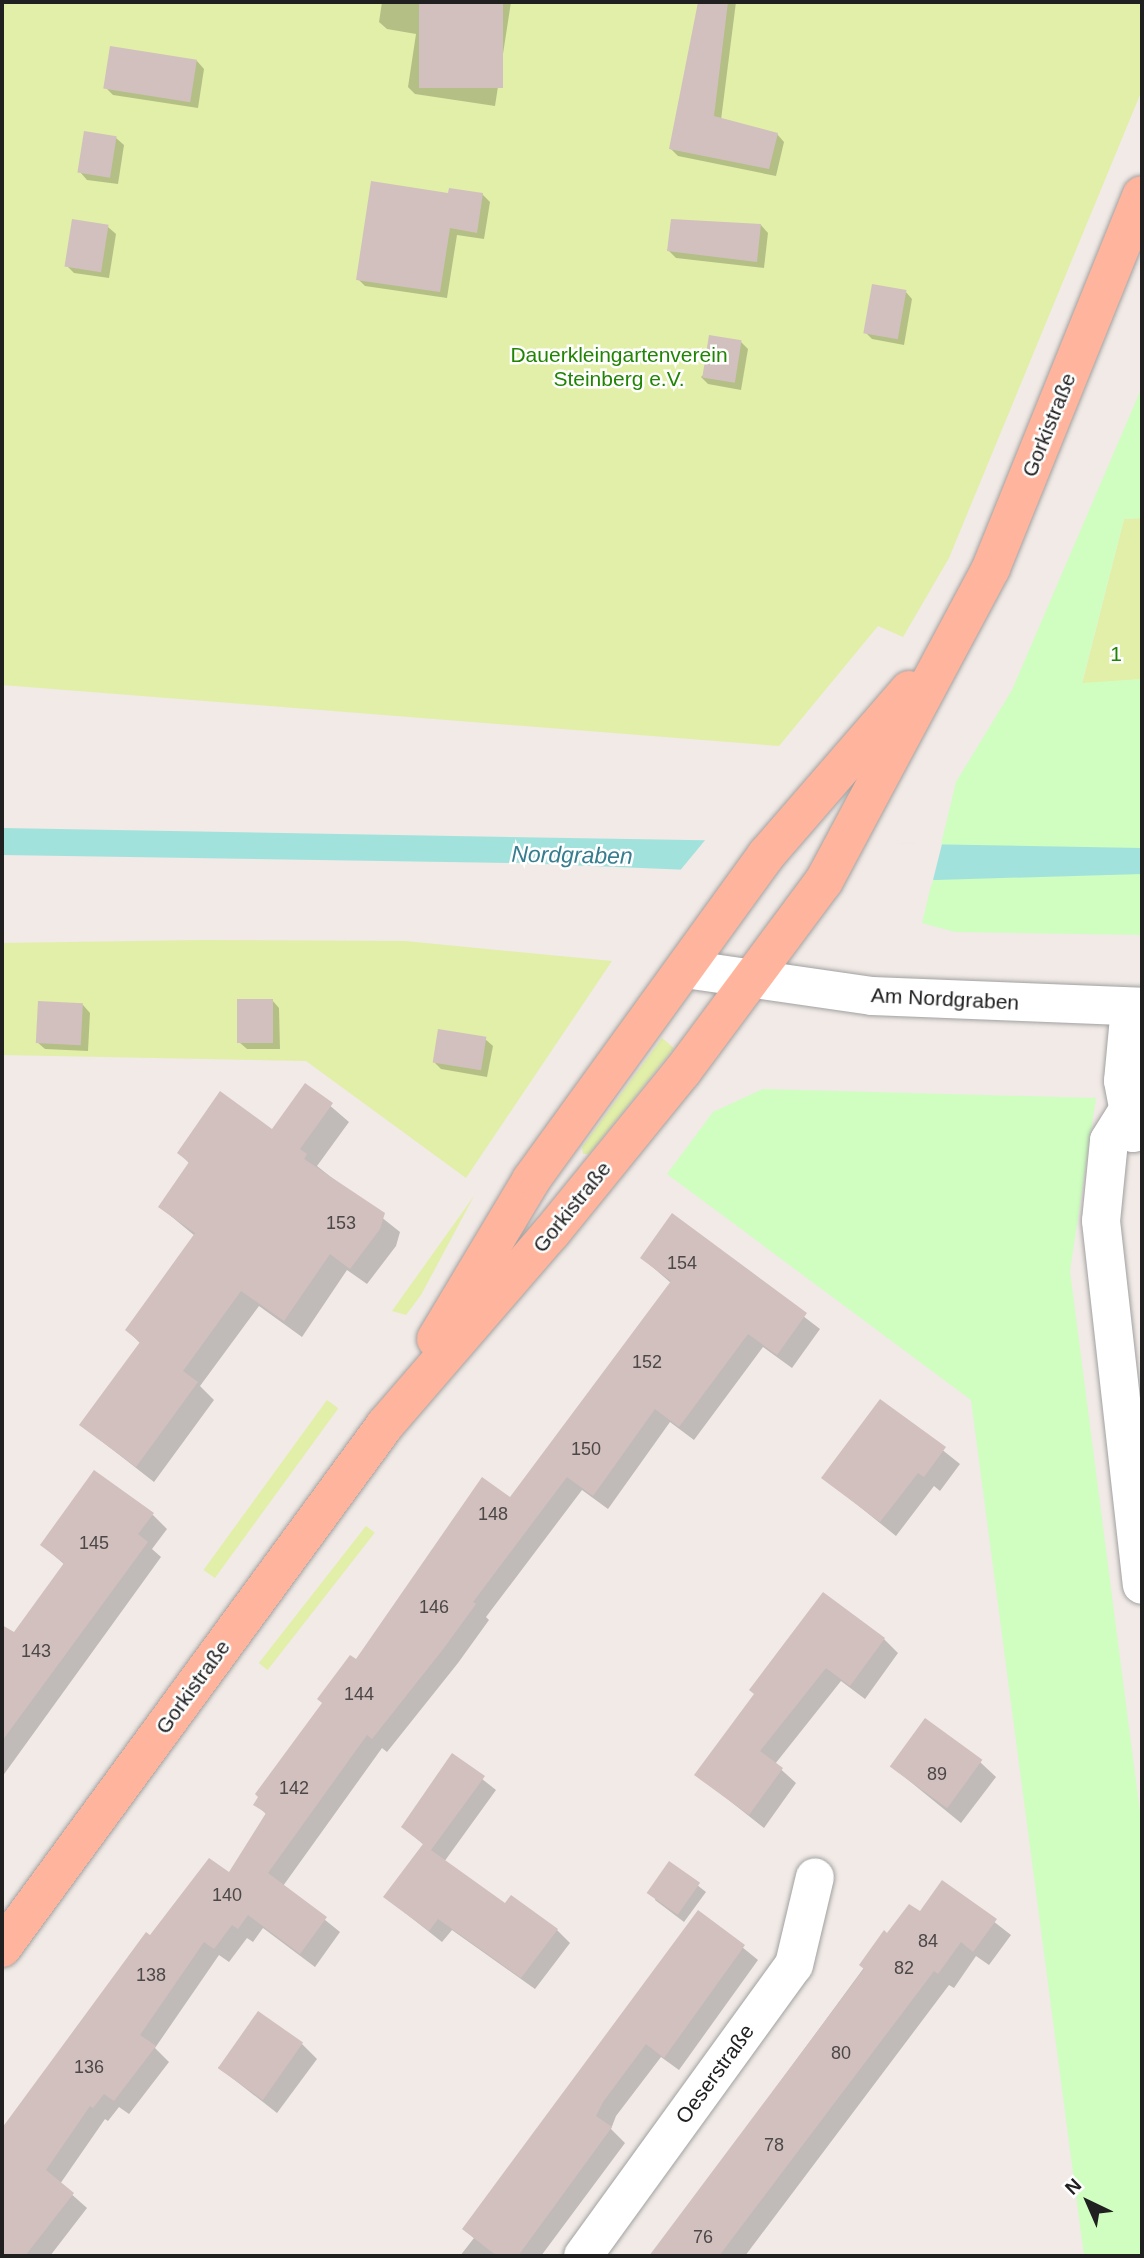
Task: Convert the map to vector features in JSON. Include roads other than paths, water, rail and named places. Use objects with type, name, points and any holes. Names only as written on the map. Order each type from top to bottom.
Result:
[{"type":"main road","name":"Gorkistraße","points":[[2,1948],[386,1425],[551,1233],[749,982],[824,881],[991,568],[1142,195]]},
{"type":"main road","name":"Gorkistraße","points":[[386,1425],[531,1180],[812,798],[946,650]]},
{"type":"street","points":[[685,969],[749,982]]},
{"type":"street","name":"Am Nordgraben","points":[[749,982],[872,996],[1136,1007]]},
{"type":"street","points":[[1136,1007],[1123,1081],[1128,1110],[1109,1141],[1101,1221],[1142,1585]]},
{"type":"street","name":"Oeserstraße","points":[[583,2256],[794,1965],[815,1877]]},
{"type":"water","name":"Nordgraben","points":[[2,828],[1142,848],[1142,874],[936,880],[518,863],[2,855]]},
{"type":"park label","name":"Dauerkleingartenverein Steinberg e.V.","points":[[619,367]]},
{"type":"park label","name":"1","points":[[1116,654]]}]
